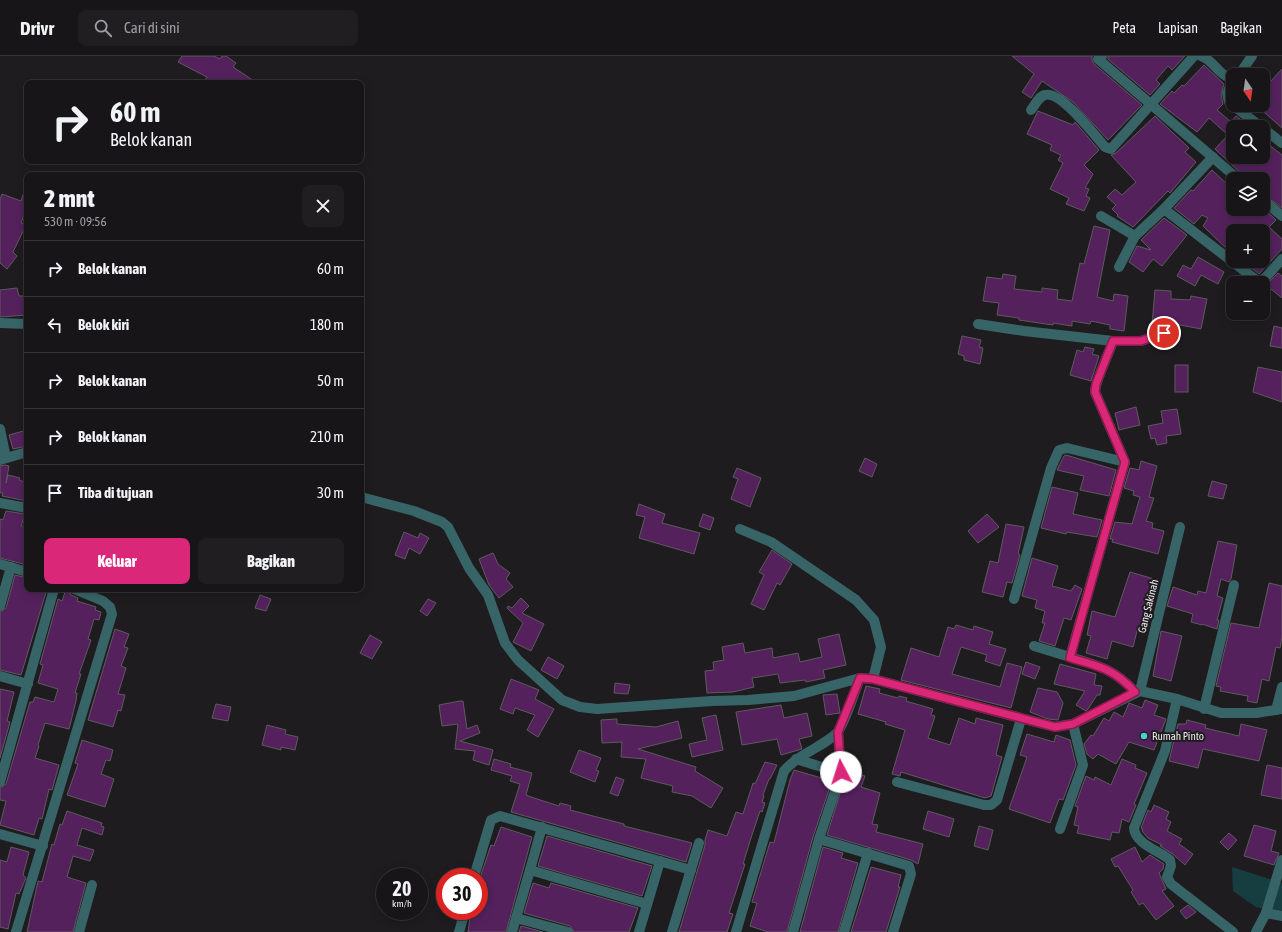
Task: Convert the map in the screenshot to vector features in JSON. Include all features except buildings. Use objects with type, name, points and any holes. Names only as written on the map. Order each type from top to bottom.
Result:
[{"type":"street","points":[[1102,56],[1098,59],[1230,172]]},
{"type":"street","points":[[1031,110],[1041,96],[1047,94],[1055,96],[1063,101],[1104,147],[1109,150],[1152,105],[1194,56]]},
{"type":"street","points":[[1201,56],[1206,58],[1226,76]]},
{"type":"street","points":[[1244,68],[1252,56]]},
{"type":"street","points":[[1242,112],[1252,120]]},
{"type":"street","points":[[1270,134],[1282,143]]},
{"type":"street","points":[[1119,267],[1135,236],[1164,209],[1213,157]]},
{"type":"street","points":[[1270,206],[1282,216]]},
{"type":"street","points":[[1164,209],[1255,279],[1262,280],[1282,260]]},
{"type":"street","points":[[1101,216],[1135,236]]},
{"type":"street","points":[[0,323],[24,324]]},
{"type":"street","points":[[978,324],[1024,332],[1113,341],[1141,341],[1164,333]]},
{"type":"street","points":[[1070,658],[1125,462],[1095,392],[1096,384],[1113,341]]},
{"type":"street","points":[[0,429],[3,459],[24,453]]},
{"type":"street","points":[[1014,599],[1051,468],[1059,450],[1067,448],[1125,462]]},
{"type":"street","points":[[364,498],[386,505],[414,511],[442,522],[448,527],[469,568],[488,595],[505,643],[518,660],[562,700],[580,707],[597,709],[794,696],[860,678],[873,679],[1055,727],[1073,724],[1137,692]]},
{"type":"street","points":[[0,503],[24,507]]},
{"type":"street","name":"Gang Sakinah","points":[[1137,692],[1180,527]]},
{"type":"street","points":[[740,529],[777,546],[856,600],[874,620],[881,647],[873,679]]},
{"type":"street","points":[[0,564],[24,571]]},
{"type":"street","points":[[0,606],[11,567]]},
{"type":"street","points":[[1204,709],[1234,585]]},
{"type":"street","points":[[1,777],[53,592]]},
{"type":"street","points":[[16,932],[112,614],[110,607],[103,601],[81,592]]},
{"type":"street","points":[[1034,646],[1107,669],[1124,680],[1137,692],[1177,699],[1204,709],[1221,713],[1242,714],[1279,710],[1282,687]]},
{"type":"street","points":[[0,676],[28,684]]},
{"type":"street","points":[[793,932],[819,839],[841,772],[838,732],[860,678]]},
{"type":"street","points":[[1177,699],[1165,751],[1134,828],[1134,832],[1138,838],[1170,860],[1171,866],[1167,878],[1169,882],[1233,932]]},
{"type":"street","points":[[897,782],[984,805],[995,803],[1021,719]]},
{"type":"street","points":[[1060,829],[1083,765],[1073,724]]},
{"type":"street","points":[[736,932],[780,780],[784,771],[796,759],[817,747],[838,732]]},
{"type":"street","points":[[796,759],[841,772]]},
{"type":"street","points":[[477,868],[491,820],[496,817],[505,817],[691,870]]},
{"type":"street","points":[[512,932],[542,827]]},
{"type":"street","points":[[0,834],[43,846]]},
{"type":"street","points":[[819,839],[907,864],[910,868],[911,874],[893,932]]},
{"type":"street","points":[[672,932],[699,842]]},
{"type":"street","points":[[844,932],[868,853]]},
{"type":"street","points":[[1256,932],[1267,910],[1282,860]]},
{"type":"street","points":[[639,932],[660,861]]},
{"type":"street","points":[[530,870],[647,904]]},
{"type":"street","points":[[78,932],[92,885]]},
{"type":"street","points":[[1267,910],[1282,916]]},
{"type":"street","points":[[516,918],[568,932]]},
{"type":"street","points":[[459,932],[462,920]]},
{"type":"water","points":[[1232,867],[1282,883],[1282,913],[1256,907],[1233,891]]},
{"type":"place","name":"Rumah Pinto","points":[[1144,736]]},
{"type":"route","points":[[841,772],[838,732],[860,678],[873,679],[1055,727],[1073,724],[1135,692],[1124,680],[1107,669],[1070,658],[1125,462],[1096,396],[1096,384],[1107,360],[1113,341],[1141,341],[1164,333]]}]
